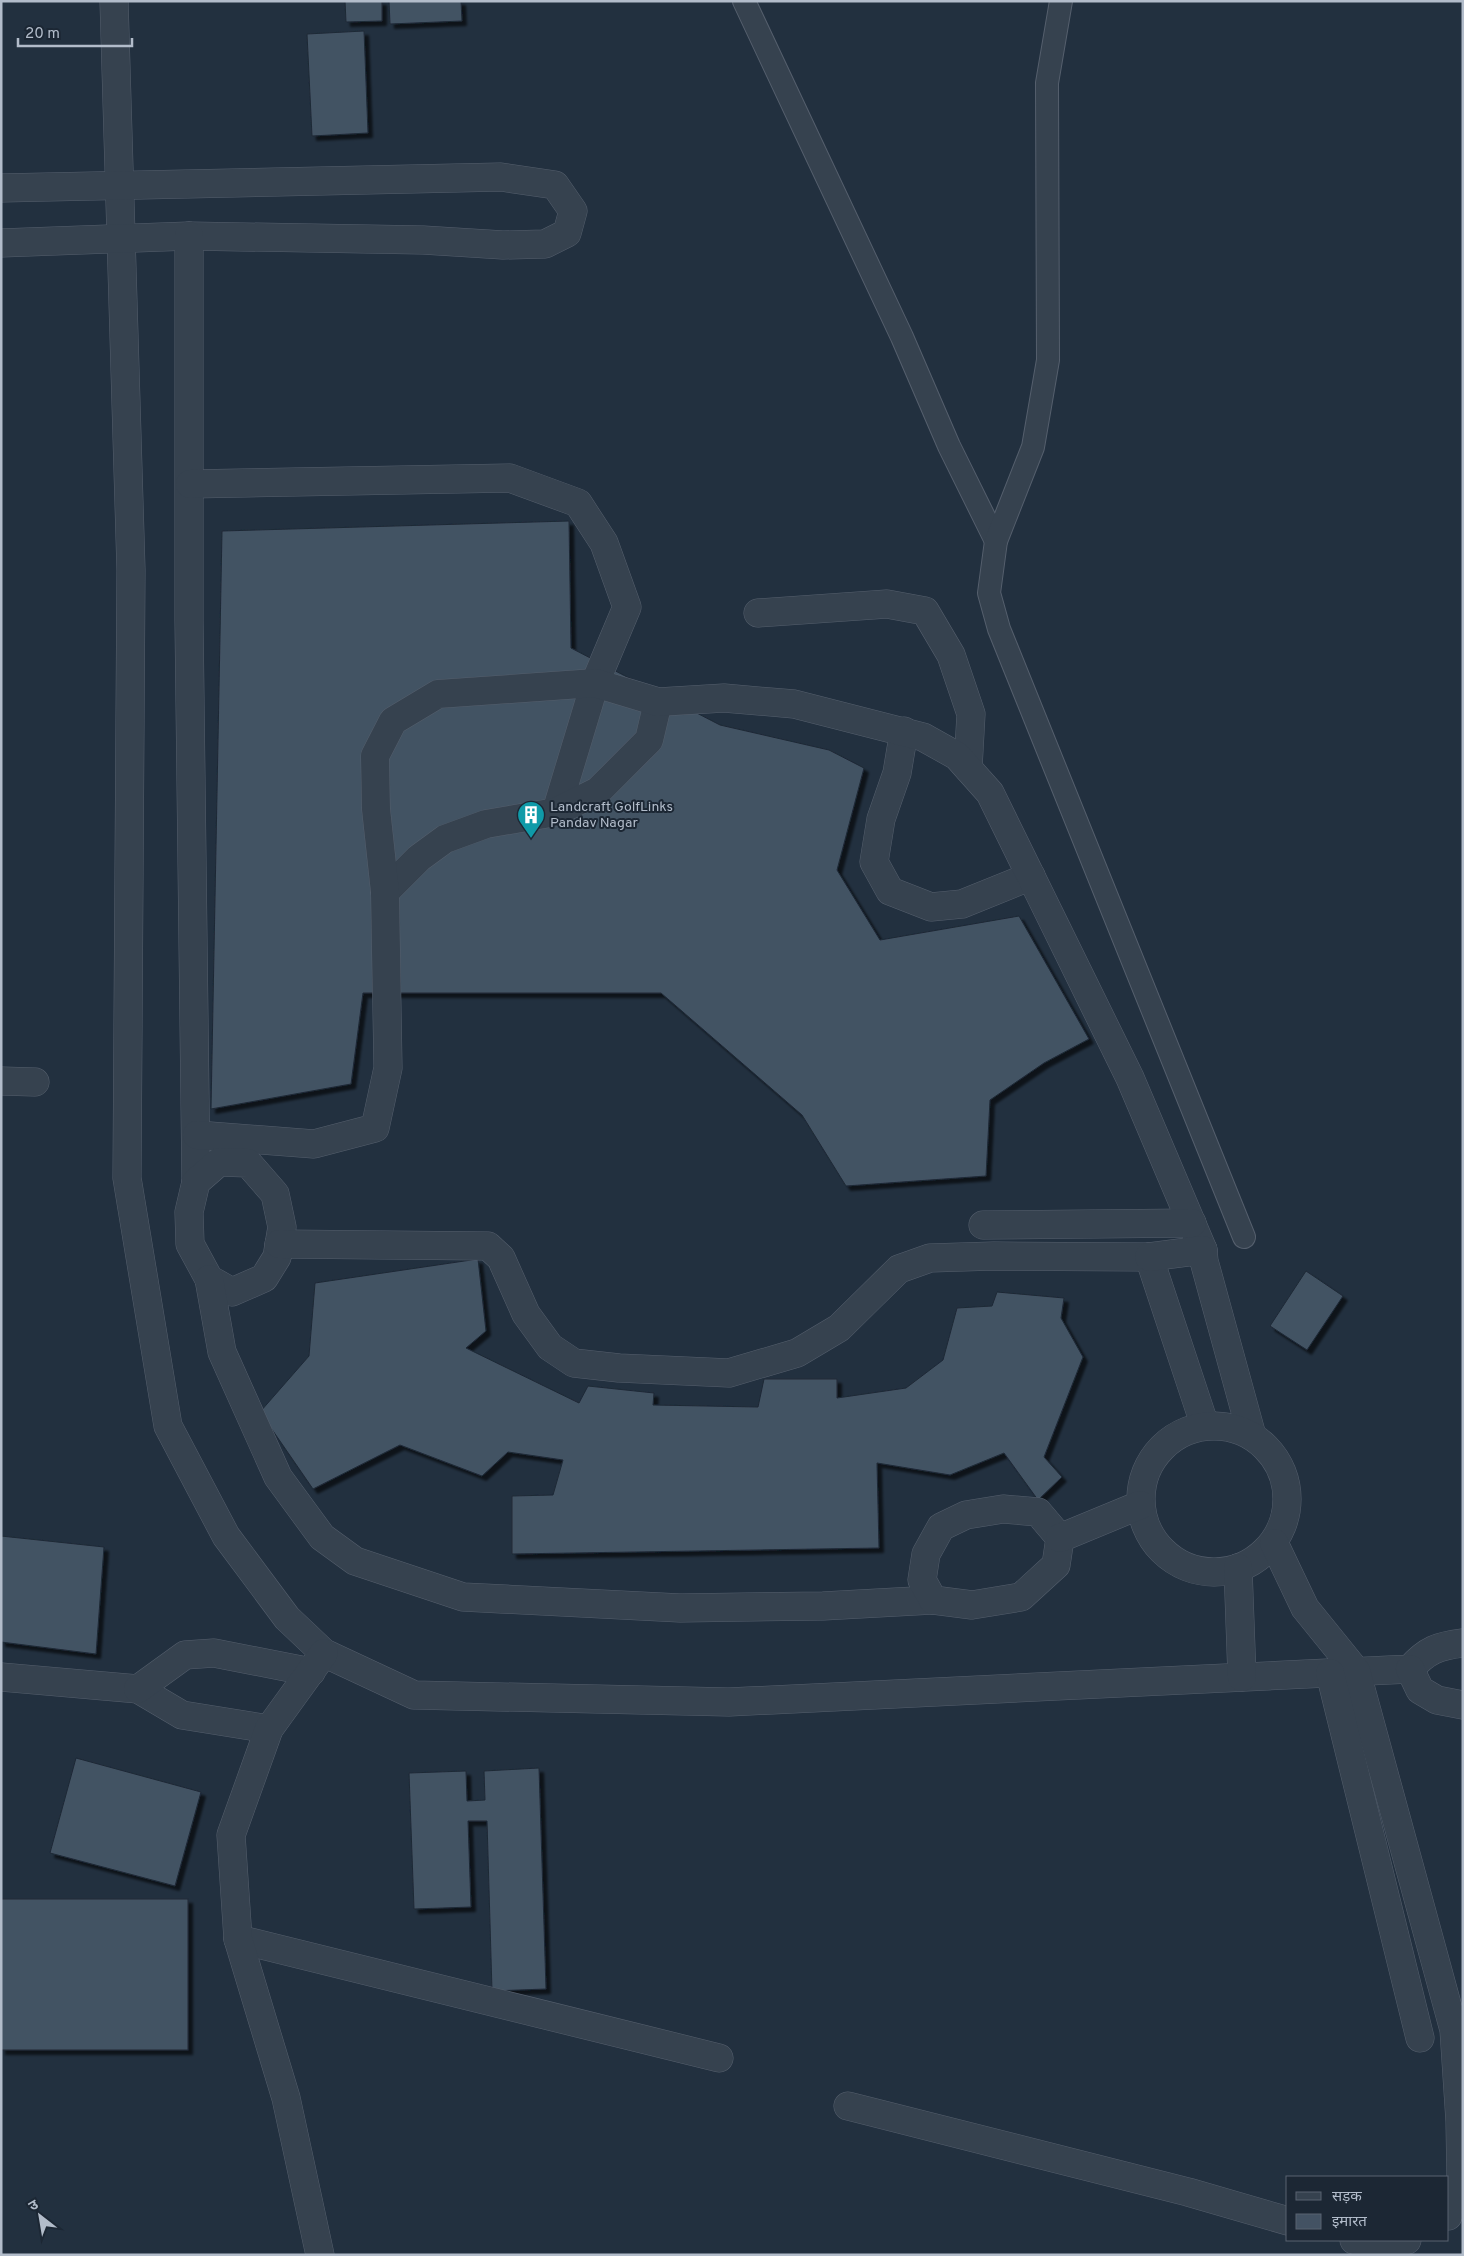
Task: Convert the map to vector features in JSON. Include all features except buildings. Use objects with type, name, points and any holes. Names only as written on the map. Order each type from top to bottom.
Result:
[{"type":"street","points":[[114,1],[131,570],[127,1178],[168,1426],[226,1536],[287,1618],[317,1663]]},
{"type":"street","points":[[1,188],[500,178],[554,185],[573,211],[567,233],[546,244],[504,245],[423,240],[189,236],[1,243]]},
{"type":"street","points":[[189,236],[189,620],[197,1135],[196,1182],[189,1212],[190,1244],[209,1280],[222,1352],[278,1477],[322,1537],[355,1561],[463,1597],[680,1608],[823,1606],[933,1600],[972,1605],[1021,1597],[1056,1565],[1060,1538],[1038,1512],[1003,1509],[966,1515],[941,1527],[926,1554],[922,1580],[933,1600]]},
{"type":"street","points":[[190,484],[510,478],[578,503],[604,543],[627,607],[595,683],[556,812]]},
{"type":"street","points":[[758,613],[887,604],[925,611],[951,655],[971,714],[968,768]]},
{"type":"street","points":[[197,1135],[314,1144],[375,1128],[388,1068],[385,892],[376,809],[375,756],[393,721],[438,694],[595,683],[658,702],[724,698],[794,704],[923,737],[957,756],[990,793],[1130,1078],[1203,1250],[1204,1261],[1252,1436]]},
{"type":"street","points":[[385,892],[419,858],[445,839],[486,824],[556,812],[598,791],[649,740],[658,702]]},
{"type":"street","points":[[904,732],[897,773],[881,819],[874,862],[890,891],[931,907],[962,904],[1031,876]]},
{"type":"street","points":[[1,1081],[35,1082]]},
{"type":"street","points":[[196,1182],[219,1162],[248,1163],[274,1194],[282,1227],[277,1257],[264,1278],[232,1292],[209,1280]]},
{"type":"street","points":[[983,1225],[1192,1223]]},
{"type":"street","points":[[279,1244],[488,1246],[501,1258],[526,1314],[550,1346],[574,1363],[619,1368],[729,1373],[797,1354],[839,1328],[899,1269],[930,1258],[994,1256],[1149,1257],[1203,1250]]},
{"type":"street","points":[[1149,1257],[1204,1426]]},
{"type":"street","points":[[1204,1426],[1229,1427],[1252,1436],[1271,1452],[1283,1473],[1288,1497],[1284,1521],[1274,1543],[1255,1561],[1231,1571],[1206,1573],[1181,1566],[1160,1551],[1146,1530],[1140,1505],[1142,1483],[1150,1462],[1164,1444],[1183,1432],[1204,1426]]},
{"type":"street","points":[[1060,1538],[1140,1505]]},
{"type":"street","points":[[1274,1543],[1305,1608],[1343,1672],[1454,2030],[1460,2121],[1461,2180],[1449,2213]]},
{"type":"street","points":[[1238,1568],[1242,1677]]},
{"type":"street","points":[[138,1689],[185,1654],[214,1653],[317,1663],[414,1695],[729,1702],[1410,1669],[1420,1657],[1439,1646],[1463,1643]]},
{"type":"street","points":[[317,1663],[269,1729],[231,1835],[238,1939],[286,2098],[320,2255]]},
{"type":"street","points":[[1410,1669],[1420,1690],[1437,1700],[1463,1705]]},
{"type":"street","points":[[1343,1672],[1420,2038]]},
{"type":"street","points":[[1,1677],[138,1689],[182,1716],[269,1729]]},
{"type":"street","points":[[238,1939],[719,2058]]},
{"type":"street","points":[[848,2106],[1188,2192],[1286,2220]]},
{"type":"street","points":[[1358,2241],[1378,2246],[1403,2241]]},
{"type":"lane","points":[[744,1],[902,337],[949,446],[996,541]]},
{"type":"lane","points":[[1061,1],[1048,83],[1048,360],[1033,447],[996,541],[989,593],[999,629],[1244,1237]]},
{"type":"place","name":"Landcraft GolfLinks Pandav Nagar","points":[[531,839]]}]
